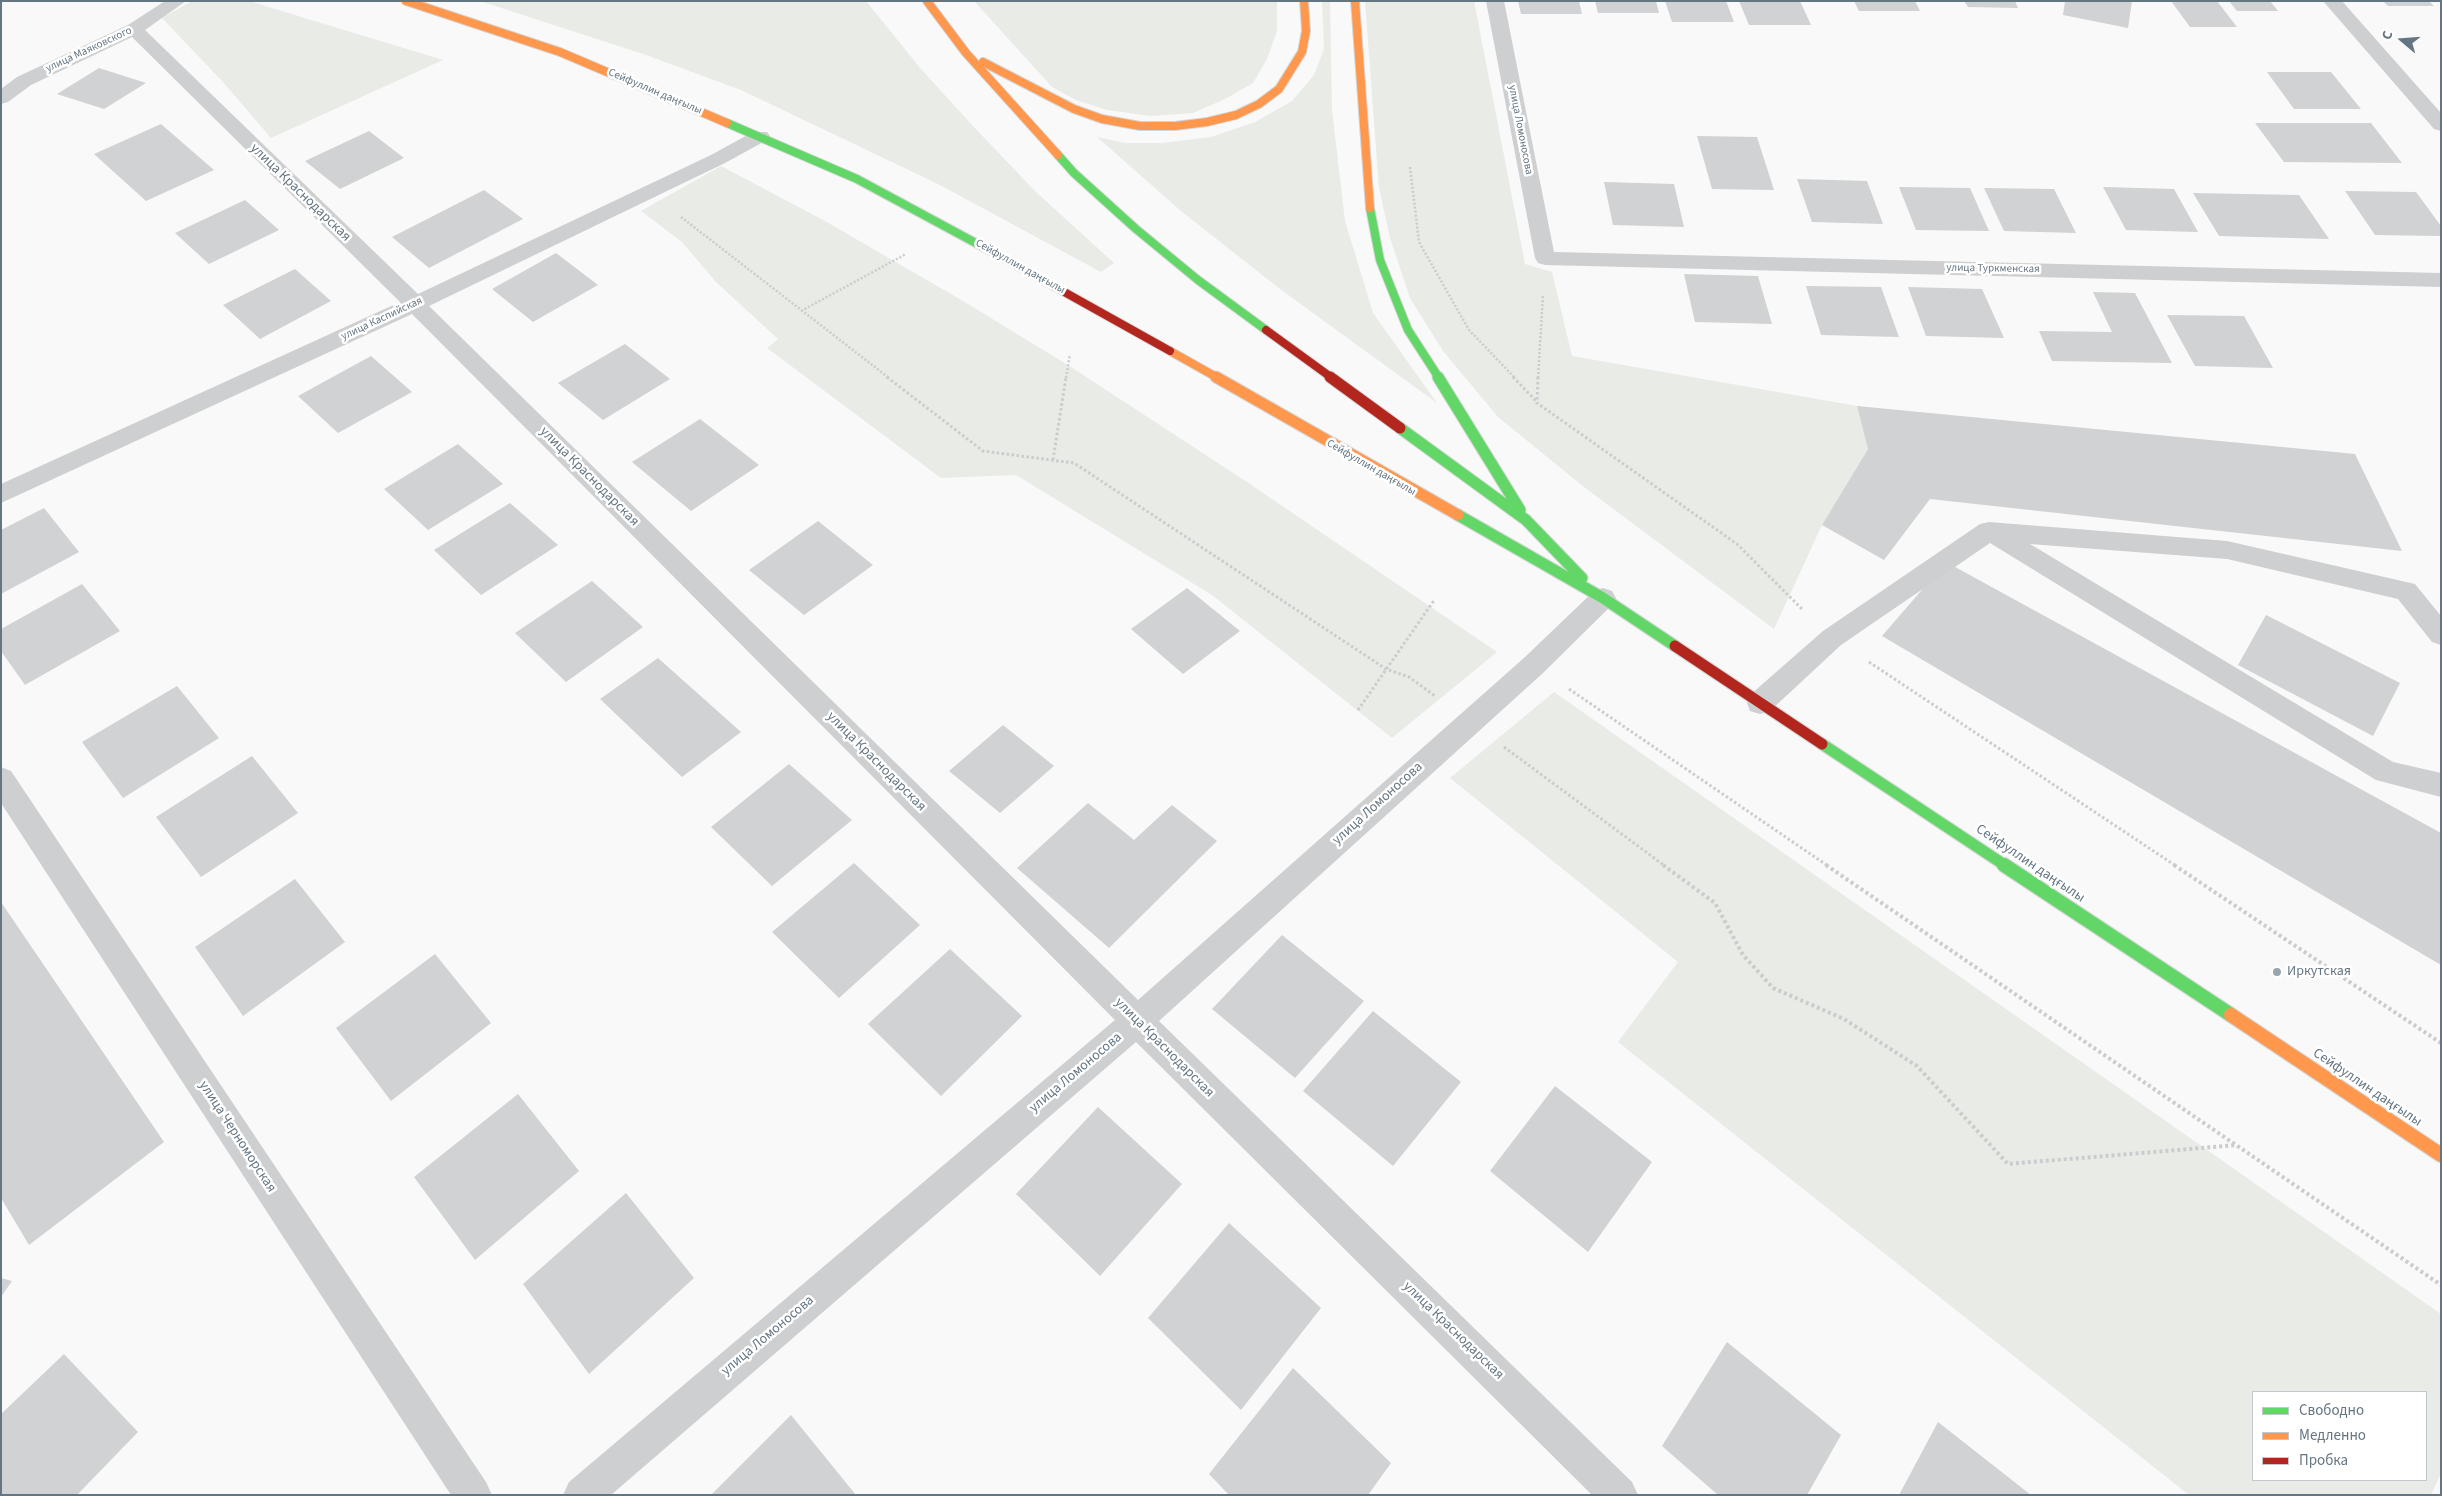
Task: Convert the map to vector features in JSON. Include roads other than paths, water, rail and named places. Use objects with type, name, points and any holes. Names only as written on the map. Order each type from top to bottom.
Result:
[{"type":"main road","name":"Сейфуллин даңғылы","points":[[406,1],[560,52],[760,136],[857,180],[1029,271],[1603,598],[2441,1155]]},
{"type":"main road","name":"Сейфуллин даңғылы","points":[[927,1],[966,54],[1074,173],[1136,229],[1198,280],[1526,520],[1603,598]]},
{"type":"main road","points":[[966,54],[1074,109],[1102,119],[1140,126],[1175,126],[1207,122],[1236,115],[1259,104],[1278,89],[1291,73],[1302,52],[1306,32],[1304,1]]},
{"type":"main road","points":[[1355,1],[1371,221],[1380,260],[1408,330],[1467,421],[1526,520]]},
{"type":"street","name":"улица Маяковского","points":[[1,98],[24,81],[134,29],[177,1]]},
{"type":"street","name":"улица Ломоносова","points":[[1495,1],[1545,258]]},
{"type":"street","points":[[2332,1],[2441,125]]},
{"type":"street","name":"улица Краснодарская","points":[[134,29],[415,304],[1137,1021],[1619,1495]]},
{"type":"street","points":[[1,80],[24,81]]},
{"type":"street","name":"улица Каспийская","points":[[1,494],[415,304],[709,164],[760,136]]},
{"type":"street","name":"улица Туркменская","points":[[1545,258],[2441,280]]},
{"type":"street","points":[[1989,531],[2386,772],[2441,785]]},
{"type":"street","points":[[1760,703],[1832,638],[1989,531],[2227,550],[2397,588],[2406,591],[2441,635]]},
{"type":"street","name":"улица Ломоносова","points":[[582,1495],[1137,1021],[1534,665],[1603,598]]},
{"type":"street","name":"улица Черноморская","points":[[1,779],[473,1495]]},
{"type":"place","name":"Иркутская","points":[[2277,972]]}]
